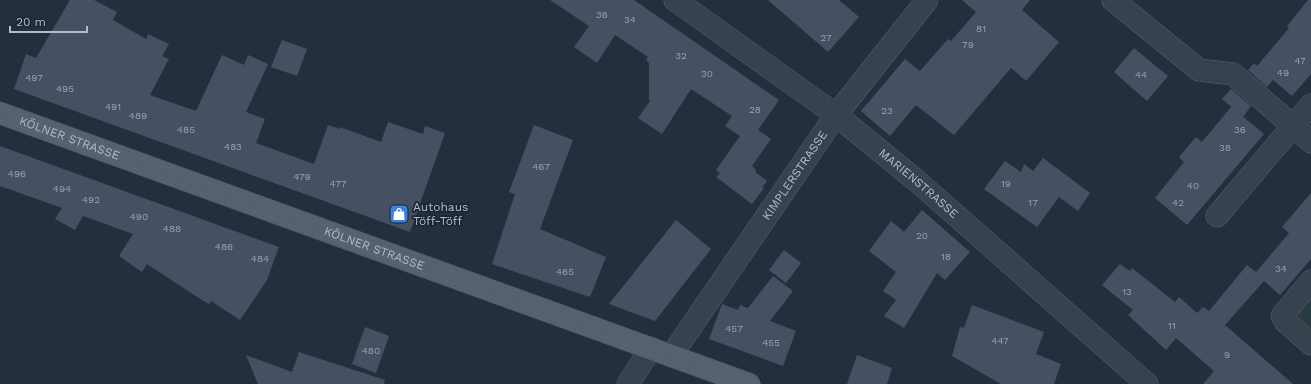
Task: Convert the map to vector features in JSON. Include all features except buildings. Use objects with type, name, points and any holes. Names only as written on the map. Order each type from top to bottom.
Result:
[{"type":"main road","name":"KÖLNER STRASSE","points":[[0,113],[749,384]]},
{"type":"street","name":"MARIENSTRASSE","points":[[675,0],[836,115],[922,186],[1147,384]]},
{"type":"street","name":"KIMPLERSTRASSE","points":[[671,356],[836,115],[927,0]]},
{"type":"street","points":[[1113,0],[1199,70],[1233,74],[1311,142]]},
{"type":"street","points":[[1217,216],[1311,105]]},
{"type":"street","points":[[1311,280],[1282,316],[1286,322],[1311,344]]},
{"type":"street","points":[[628,384],[651,348]]},
{"type":"green space","points":[[1311,297],[1311,332],[1296,315]]},
{"type":"tram line","points":[[0,107],[761,384]]},
{"type":"tram line","points":[[0,120],[732,384]]},
{"type":"place","name":"Autohaus Töff-Töff","points":[[399,214]]}]
